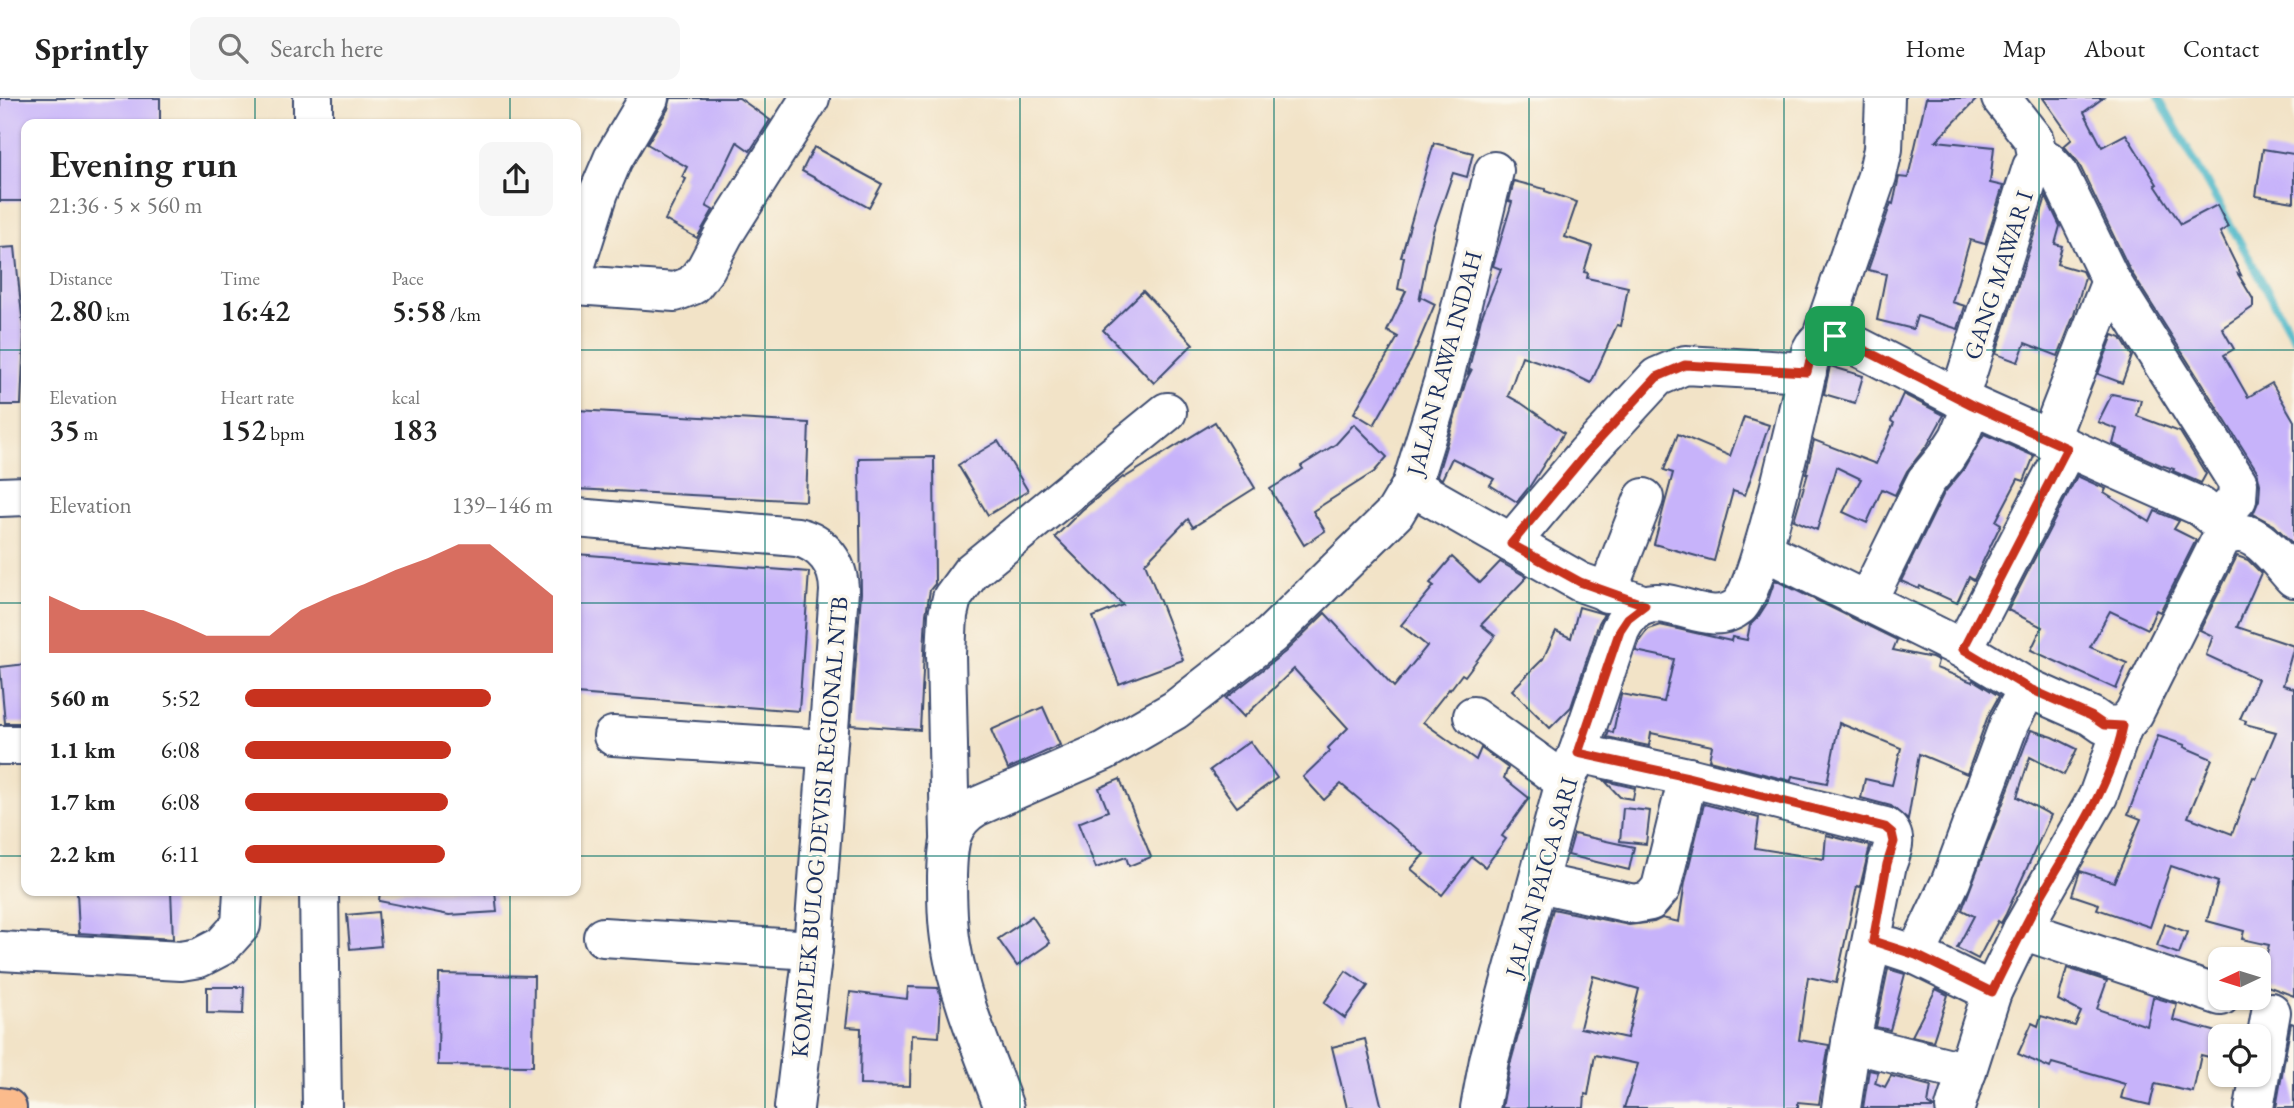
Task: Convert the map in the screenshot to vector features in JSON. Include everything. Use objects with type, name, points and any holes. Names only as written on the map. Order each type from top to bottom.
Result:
[{"type":"main road","points":[[0,1107],[7,1108]]},
{"type":"street","points":[[290,98],[290,119]]},
{"type":"street","points":[[313,98],[313,119]]},
{"type":"street","points":[[581,248],[613,159],[649,98]]},
{"type":"street","points":[[581,285],[676,292],[692,285],[706,268],[724,234],[810,98]]},
{"type":"street","points":[[1411,486],[1580,582],[1607,593],[1645,605],[1663,603],[1716,615],[1733,611],[1748,594],[1763,550],[1813,354],[1877,176],[1883,149],[1885,98]]},
{"type":"street","points":[[1955,1108],[1992,992],[2022,930],[2098,796],[2123,726],[2142,699],[2225,526],[2237,499],[2238,483],[2111,281],[2052,162],[2041,159],[2034,140],[2001,98]]},
{"type":"street","name":"GANG MAWAR I","points":[[1867,601],[1926,481],[1947,457],[1959,437],[1965,402],[2032,167],[2041,159]]},
{"type":"street","name":"JALAN RAWA INDAH","points":[[950,836],[958,822],[969,811],[1116,745],[1209,686],[1301,607],[1395,513],[1411,486],[1443,382],[1494,171]]},
{"type":"street","points":[[1963,649],[2058,444],[2111,281]]},
{"type":"street","points":[[1511,544],[1586,454],[1657,377],[1685,365],[1813,354],[1831,336],[1841,338],[1965,402],[2201,507],[2225,526],[2254,536],[2294,578]]},
{"type":"street","points":[[1004,1108],[961,985],[951,946],[947,891],[950,836],[946,654],[948,615],[952,598],[971,572],[1167,412]]},
{"type":"street","points":[[0,497],[21,496]]},
{"type":"street","points":[[1607,593],[1644,498]]},
{"type":"street","name":"KOMPLEK BULOG DEVISI REGIONAL NTB","points":[[581,518],[797,537],[820,547],[831,559],[839,582],[813,950],[794,1108]]},
{"type":"street","points":[[1763,550],[1963,649],[2028,688],[2091,716],[2104,725],[2123,726]]},
{"type":"street","name":"JALAN PAICA SARI","points":[[1479,1108],[1489,1060],[1571,768],[1620,630],[1628,618],[1645,605]]},
{"type":"street","points":[[1916,955],[1951,881],[2009,724],[2028,688]]},
{"type":"street","points":[[1474,716],[1571,768],[1688,777],[1889,829],[1894,835],[1894,842],[1887,864],[1851,1043],[1841,1108]]},
{"type":"street","points":[[613,736],[826,749]]},
{"type":"street","points":[[0,745],[21,745]]},
{"type":"street","points":[[1539,883],[1634,904],[1650,901],[1661,888],[1688,777]]},
{"type":"street","points":[[0,951],[181,961],[200,958],[222,946],[241,925],[243,896]]},
{"type":"street","points":[[297,896],[300,1108]]},
{"type":"street","points":[[319,896],[322,1108]]},
{"type":"street","points":[[2022,930],[2208,992]]},
{"type":"street","points":[[603,937],[813,950]]},
{"type":"street","points":[[1873,941],[1916,955],[1992,992]]},
{"type":"street","points":[[2254,1108],[2283,1016],[2264,1010]]},
{"type":"street","points":[[1851,1043],[1967,1072]]},
{"type":"building","points":[[0,98],[160,98],[160,119],[21,119],[21,201],[0,201]]},
{"type":"building","points":[[671,98],[739,98],[770,120],[750,151],[737,142],[706,206],[713,210],[697,238],[665,220],[686,179],[682,177],[687,167],[647,144],[668,109]]},
{"type":"building","points":[[1926,98],[1978,98],[1936,141],[1994,147],[1990,183],[2003,186],[1985,244],[1970,240],[1952,302],[1965,306],[1958,329],[1917,316],[1913,329],[1877,320],[1886,274],[1868,270],[1891,203],[1893,204],[1899,177],[1908,178]]},
{"type":"building","points":[[2043,98],[2103,98],[2084,112],[2102,147],[2126,134],[2181,224],[2217,205],[2228,227],[2220,232],[2241,275],[2238,274],[2253,299],[2253,307],[2222,328],[2234,349],[2224,355],[2248,397],[2272,383],[2294,421],[2294,545],[2274,525],[2253,514],[2259,500],[2257,471],[2130,270],[2078,162],[2064,146],[2072,139]]},
{"type":"building","points":[[1434,143],[1473,153],[1467,177],[1453,173],[1432,234],[1419,301],[1421,297],[1435,304],[1411,360],[1374,425],[1354,413],[1398,337],[1387,331],[1406,291],[1398,289],[1404,257],[1401,257]]},
{"type":"building","points":[[814,147],[882,184],[869,208],[802,171]]},
{"type":"building","points":[[2263,149],[2294,154],[2294,202],[2256,196]]},
{"type":"building","points":[[1514,181],[1545,189],[1577,202],[1565,237],[1592,246],[1584,272],[1588,273],[1587,278],[1628,287],[1621,326],[1617,325],[1591,383],[1522,356],[1508,396],[1564,433],[1517,502],[1490,485],[1494,479],[1452,458],[1442,479],[1437,476],[1472,369],[1468,373],[1481,318],[1501,269],[1493,266],[1512,202],[1509,201]]},
{"type":"building","points":[[2046,197],[2060,226],[2055,244],[2062,246],[2057,264],[2082,271],[2085,277],[2058,356],[2025,343],[2018,362],[1996,354]]},
{"type":"building","points":[[15,247],[21,306],[21,405],[0,405],[0,248]]},
{"type":"building","points":[[1143,291],[1193,344],[1154,383],[1103,330]]},
{"type":"building","points":[[2113,335],[2121,338],[2132,356],[2122,383],[2098,374]]},
{"type":"building","points":[[1830,366],[1863,376],[1855,403],[1824,394]]},
{"type":"building","points":[[1903,394],[1944,415],[1928,444],[1907,471],[1895,495],[1882,489],[1867,523],[1843,512],[1861,479],[1836,467],[1817,530],[1794,520],[1808,473],[1814,440],[1876,464]]},
{"type":"building","points":[[2112,394],[2141,400],[2137,416],[2180,432],[2206,474],[2201,483],[2113,444],[2117,429],[2098,422]]},
{"type":"building","points":[[581,410],[809,423],[806,501],[581,489]]},
{"type":"building","points":[[1744,417],[1769,425],[1745,495],[1733,491],[1714,561],[1654,544],[1673,473],[1664,470],[1678,434],[1730,456]]},
{"type":"building","points":[[1215,422],[1255,488],[1193,527],[1188,519],[1145,563],[1183,660],[1119,684],[1093,617],[1123,605],[1055,537],[1082,510],[1123,477]]},
{"type":"building","points":[[1354,424],[1387,457],[1374,472],[1313,511],[1325,531],[1304,545],[1270,489],[1336,444]]},
{"type":"building","points":[[1984,434],[2034,456],[2024,481],[2018,479],[1996,521],[2001,524],[1974,580],[1969,577],[1957,603],[1920,586],[1919,589],[1901,581],[1944,493],[1964,469]]},
{"type":"building","points":[[998,441],[1028,491],[988,515],[958,465]]},
{"type":"building","points":[[934,457],[935,584],[930,590],[926,614],[920,730],[851,725],[861,593],[859,458]]},
{"type":"building","points":[[2077,476],[2106,489],[2104,493],[2150,522],[2155,511],[2179,521],[2174,529],[2196,540],[2160,612],[2156,610],[2148,629],[2110,611],[2090,647],[2127,663],[2116,689],[2031,650],[2042,627],[2008,610]]},
{"type":"building","points":[[581,554],[809,572],[799,711],[581,694]]},
{"type":"building","points":[[2237,556],[2248,560],[2261,573],[2237,627],[2294,646],[2283,685],[2294,688],[2294,996],[2272,988],[2272,947],[2242,939],[2244,931],[2207,921],[2218,882],[2171,866],[2150,927],[2097,909],[2099,904],[2072,895],[2080,871],[2114,882],[2141,819],[2128,814],[2158,736],[2185,745],[2184,747],[2212,759],[2188,817],[2232,834],[2253,777],[2256,779],[2276,732],[2245,724],[2246,721],[2240,719],[2258,679],[2206,655],[2213,636],[2200,630]]},
{"type":"building","points":[[1452,557],[1480,583],[1500,562],[1527,577],[1481,625],[1495,636],[1465,676],[1462,674],[1423,722],[1476,760],[1481,748],[1508,768],[1504,778],[1529,798],[1502,836],[1506,839],[1485,867],[1472,857],[1442,895],[1411,869],[1424,854],[1341,784],[1324,800],[1303,777],[1330,751],[1328,748],[1348,728],[1294,669],[1244,717],[1226,698],[1285,652],[1325,613],[1394,687],[1427,646],[1401,625],[1434,586],[1430,583]]},
{"type":"building","points":[[1775,580],[1897,640],[1893,650],[1932,658],[1938,661],[1936,668],[1972,682],[1973,680],[1999,696],[1988,716],[1967,774],[1919,754],[1908,820],[1891,806],[1861,798],[1865,779],[1892,785],[1901,748],[1839,723],[1827,783],[1792,776],[1791,781],[1709,760],[1712,746],[1651,733],[1649,746],[1607,737],[1609,731],[1613,733],[1621,694],[1664,702],[1674,659],[1636,651],[1648,629],[1660,625],[1731,641],[1732,637],[1747,640],[1750,625],[1767,603]]},
{"type":"building","points":[[1579,607],[1604,614],[1571,707],[1550,728],[1512,690],[1543,659],[1556,631],[1571,638]]},
{"type":"building","points":[[21,665],[21,723],[5,723],[0,667]]},
{"type":"building","points":[[1043,707],[1060,745],[1008,769],[991,730]]},
{"type":"building","points":[[2031,730],[2077,749],[2064,775],[2030,757],[2017,797],[2051,815],[2006,914],[2001,923],[1998,921],[1978,959],[1957,948],[1974,916],[1962,910]]},
{"type":"building","points":[[1250,741],[1277,778],[1237,807],[1210,770]]},
{"type":"building","points":[[1120,779],[1151,857],[1129,866],[1126,857],[1096,868],[1078,823],[1108,811],[1099,788]]},
{"type":"building","points":[[1605,781],[1635,788],[1633,799],[1620,797]]},
{"type":"building","points":[[1704,804],[1759,818],[1755,848],[1824,859],[1826,835],[1870,846],[1860,887],[1857,886],[1836,983],[1808,977],[1799,1040],[1829,1045],[1819,1104],[1798,1102],[1798,1108],[1624,1108],[1638,1064],[1595,1055],[1584,1108],[1502,1108],[1510,1065],[1553,909],[1629,925],[1654,922],[1662,918],[1679,922],[1685,882]],"holes":[[[1593,976],[1639,989],[1627,1038],[1580,1028]]]},
{"type":"building","points":[[1623,808],[1650,811],[1646,844],[1620,841]]},
{"type":"building","points":[[1574,834],[1634,847],[1629,870],[1568,855]]},
{"type":"building","points":[[77,896],[171,896],[173,939],[79,933]]},
{"type":"building","points":[[380,896],[495,896],[497,912],[449,915],[379,901]]},
{"type":"building","points":[[378,912],[381,946],[350,949],[347,915]]},
{"type":"building","points":[[1032,916],[1050,943],[1017,966],[998,939]]},
{"type":"building","points":[[2165,924],[2187,932],[2179,954],[2157,946]]},
{"type":"building","points":[[2067,968],[2107,981],[2097,1009],[2147,1026],[2153,997],[2177,1004],[2173,1020],[2208,1029],[2208,1057],[2201,1055],[2193,1092],[2155,1084],[2150,1105],[2121,1098],[2125,1084],[2052,1063],[2050,1068],[2018,1054],[2032,1023],[2038,1026],[2041,1016],[2075,1026],[2081,1012],[2058,1000]]},
{"type":"building","points":[[1888,969],[1905,974],[1890,1030],[1876,1027]]},
{"type":"building","points":[[1346,971],[1368,986],[1345,1018],[1324,1003]]},
{"type":"building","points":[[439,974],[534,976],[533,1066],[438,1065]]},
{"type":"building","points":[[207,987],[244,987],[243,1014],[207,1013]]},
{"type":"building","points":[[908,987],[938,988],[941,998],[939,1037],[911,1035],[910,1086],[860,1085],[861,1028],[846,1027],[850,992],[907,999]]},
{"type":"building","points":[[1936,989],[1948,995],[1933,1041],[1912,1036]]},
{"type":"building","points":[[2291,1023],[2294,1024],[2294,1108],[2276,1108]]},
{"type":"building","points":[[1365,1039],[1382,1108],[1347,1108],[1332,1047]]},
{"type":"building","points":[[1869,1070],[1878,1072],[1875,1083],[1885,1087],[1891,1076],[1931,1086],[1928,1104],[1934,1108],[1863,1108]]},
{"type":"waterway","points":[[2159,98],[2294,338]]},
{"type":"route","points":[[1835,336],[1972,405],[2067,448],[1963,649],[2028,688],[2091,716],[2104,725],[2123,726],[2098,796],[2022,930],[1992,992],[1916,955],[1873,941],[1887,864],[1894,842],[1892,833],[1885,827],[1688,777],[1578,753],[1620,630],[1628,618],[1645,605],[1580,582],[1511,544],[1586,454],[1657,377],[1685,365],[1807,372],[1814,345],[1821,338],[1835,336]]}]
